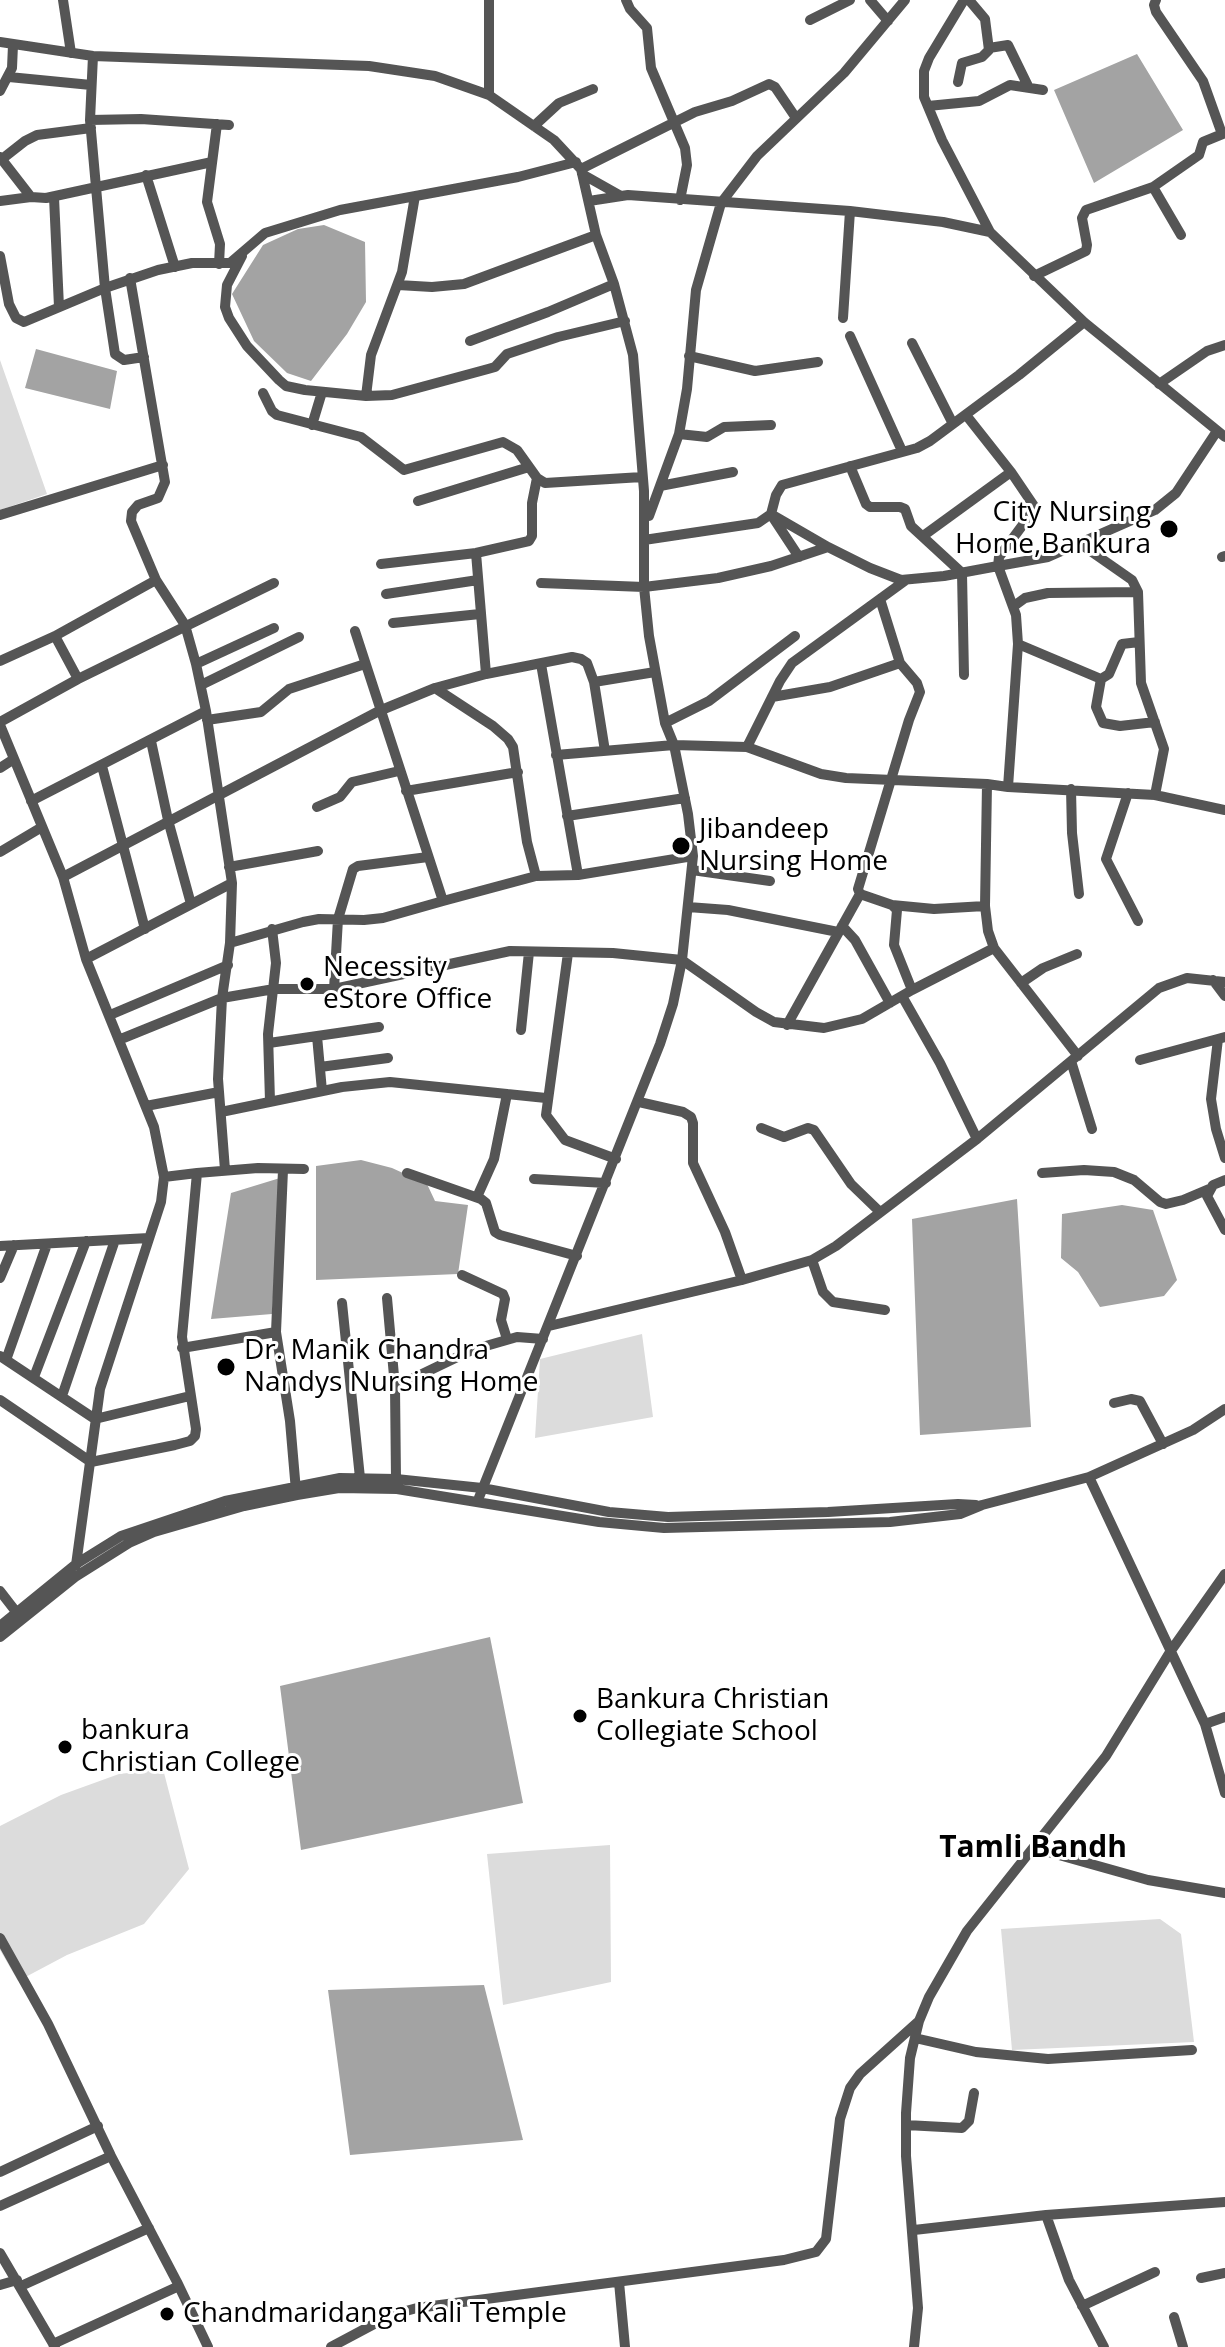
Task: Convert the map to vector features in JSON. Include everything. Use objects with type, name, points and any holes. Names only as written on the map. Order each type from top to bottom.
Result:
[{"type":"street","points":[[63,0],[71,53]]},
{"type":"street","points":[[489,0],[489,95]]},
{"type":"street","points":[[626,0],[647,28],[651,68],[687,155],[680,200]]},
{"type":"street","points":[[810,20],[850,0]]},
{"type":"street","points":[[870,0],[888,21]]},
{"type":"street","points":[[646,523],[679,434],[696,290],[721,203],[757,156],[844,73],[905,0]]},
{"type":"street","points":[[771,514],[870,568],[906,580],[962,573],[1048,557],[1155,510],[1168,501],[1221,434],[1084,322],[990,232],[942,140],[923,86],[929,58],[967,0],[985,19],[989,48]]},
{"type":"street","points":[[1034,276],[1086,251],[1082,218],[1086,210],[1153,187],[1199,155],[1203,142],[1224,133],[1203,81],[1156,12],[1156,0]]},
{"type":"street","points":[[0,42],[93,56],[391,68],[435,76],[489,95],[565,149],[579,168],[596,235],[625,321],[636,381],[646,523],[644,587],[655,672],[685,798],[692,870],[682,960],[673,1004],[639,1102],[478,1500]]},
{"type":"street","points":[[0,91],[9,77],[13,45]]},
{"type":"street","points":[[958,82],[962,63],[982,57],[989,48],[1008,45],[1028,86]]},
{"type":"street","points":[[93,56],[90,124],[105,288],[115,354],[124,360],[144,357]]},
{"type":"street","points":[[9,77],[91,85]]},
{"type":"street","points":[[0,256],[9,304],[16,318],[24,322],[130,278],[192,263],[230,263],[265,233],[278,227],[361,205],[579,168],[674,122],[769,84],[775,87],[796,118]]},
{"type":"street","points":[[928,106],[979,101],[1010,85],[1043,90]]},
{"type":"street","points":[[534,126],[559,103],[593,89]]},
{"type":"street","points":[[31,197],[1,158],[37,135],[90,124],[141,119],[223,125],[212,162],[207,202],[220,244],[219,264]]},
{"type":"street","points":[[0,201],[54,197],[212,162]]},
{"type":"street","points":[[579,168],[621,196]]},
{"type":"street","points":[[146,175],[175,267]]},
{"type":"street","points":[[1153,187],[1181,235]]},
{"type":"street","points":[[366,396],[371,355],[398,285],[415,196]]},
{"type":"street","points":[[589,201],[621,196],[850,211],[943,222],[990,232]]},
{"type":"street","points":[[54,197],[59,307]]},
{"type":"street","points":[[843,318],[850,211]]},
{"type":"street","points":[[398,285],[432,287],[464,284],[596,235]]},
{"type":"street","points":[[243,255],[227,285],[225,307],[236,333],[286,386],[366,396],[392,395],[495,367],[513,351],[625,321]]},
{"type":"street","points":[[130,278],[165,482],[158,498],[138,505],[132,512],[131,521],[156,580],[185,625],[196,664],[207,716],[232,883],[230,943],[222,998],[219,1092],[225,1170]]},
{"type":"street","points":[[470,341],[614,284]]},
{"type":"street","points":[[644,540],[758,523],[771,514],[782,485],[930,441],[1084,322]]},
{"type":"street","points":[[850,336],[902,451]]},
{"type":"street","points":[[912,343],[953,424]]},
{"type":"street","points":[[1159,384],[1207,351],[1225,345]]},
{"type":"street","points":[[689,356],[755,371],[818,362]]},
{"type":"street","points":[[312,425],[322,392]]},
{"type":"street","points":[[263,393],[277,415],[361,437],[404,470],[503,442],[517,450],[537,478],[553,484],[642,477]]},
{"type":"street","points":[[966,415],[1032,502],[1033,511],[1002,550],[998,566],[1014,606],[1018,644],[1008,787]]},
{"type":"street","points":[[679,434],[707,437],[724,427],[771,425]]},
{"type":"street","points":[[0,515],[163,465]]},
{"type":"street","points":[[850,466],[866,504],[877,508],[905,509],[911,526],[962,573],[964,675]]},
{"type":"street","points":[[418,501],[529,467]]},
{"type":"street","points":[[660,486],[733,472]]},
{"type":"street","points":[[923,536],[1011,472]]},
{"type":"street","points":[[381,564],[476,553],[529,541],[537,478]]},
{"type":"street","points":[[771,514],[799,557]]},
{"type":"street","points":[[1079,543],[1132,580],[1138,592],[1141,683],[1164,749],[1155,795]]},
{"type":"street","points":[[541,583],[644,587],[718,578],[828,547]]},
{"type":"street","points":[[476,553],[486,674]]},
{"type":"street","points":[[0,661],[55,636],[156,580]]},
{"type":"street","points":[[386,594],[478,580]]},
{"type":"street","points":[[747,747],[785,672],[801,654],[906,580]]},
{"type":"street","points":[[75,1577],[100,1389],[161,1202],[164,1177],[154,1127],[121,1039],[86,959],[63,877],[1,729],[78,679],[274,583]]},
{"type":"street","points":[[1014,606],[1025,598],[1048,593],[1138,592]]},
{"type":"street","points":[[787,1025],[860,894],[858,889],[863,867],[920,692],[917,683],[900,663],[880,599]]},
{"type":"street","points":[[393,623],[480,614]]},
{"type":"street","points":[[196,664],[274,628]]},
{"type":"street","points":[[355,631],[443,901]]},
{"type":"street","points":[[55,636],[78,679]]},
{"type":"street","points":[[665,723],[709,701],[795,636]]},
{"type":"street","points":[[201,685],[299,637]]},
{"type":"street","points":[[1139,642],[1122,644],[1109,674],[1101,679],[1096,707],[1103,723],[1120,726],[1155,722]]},
{"type":"street","points":[[1018,644],[1101,679]]},
{"type":"street","points":[[63,877],[379,711],[435,688],[486,674],[572,657],[581,659],[587,663],[594,682],[605,751]]},
{"type":"street","points":[[772,697],[830,687],[900,663]]},
{"type":"street","points":[[31,801],[207,716],[261,712],[289,689],[365,664]]},
{"type":"street","points":[[541,664],[578,875]]},
{"type":"street","points":[[594,682],[655,672]]},
{"type":"street","points":[[435,688],[508,739],[513,747],[527,842],[536,876]]},
{"type":"street","points":[[151,741],[191,904]]},
{"type":"street","points":[[556,755],[674,745],[747,747],[821,774],[892,781],[1155,795],[1225,810]]},
{"type":"street","points":[[0,768],[14,759]]},
{"type":"street","points":[[102,766],[145,929]]},
{"type":"street","points":[[317,807],[340,797],[352,782],[399,771]]},
{"type":"street","points":[[406,791],[518,772]]},
{"type":"street","points":[[987,784],[985,906],[988,931],[994,948],[1074,1059],[1092,1129]]},
{"type":"street","points":[[1071,789],[1079,894]]},
{"type":"street","points":[[1128,793],[1106,859],[1138,921]]},
{"type":"street","points":[[567,816],[685,798]]},
{"type":"street","points":[[0,852],[42,827]]},
{"type":"street","points":[[229,867],[318,851]]},
{"type":"street","points":[[230,943],[272,929],[319,919],[383,918],[536,876],[578,875],[693,856]]},
{"type":"street","points":[[334,989],[338,919],[353,869],[367,864],[428,857]]},
{"type":"street","points":[[692,870],[770,881]]},
{"type":"street","points":[[86,959],[232,883]]},
{"type":"street","points":[[860,894],[892,905],[934,909],[985,906]]},
{"type":"street","points":[[892,905],[898,914],[894,945],[907,993],[977,1139]]},
{"type":"street","points":[[688,907],[728,910],[840,929],[855,940],[890,1003]]},
{"type":"street","points":[[270,1101],[269,1043],[276,963],[272,929]]},
{"type":"street","points":[[121,1039],[222,998],[274,989],[334,989],[497,953],[529,952],[613,953],[682,960],[774,1022],[824,1028],[862,1019],[994,948]]},
{"type":"street","points":[[521,1030],[529,952]]},
{"type":"street","points":[[568,953],[546,1098],[548,1119],[565,1140],[616,1159]]},
{"type":"street","points":[[1021,983],[1043,968],[1077,954]]},
{"type":"street","points":[[110,1015],[228,965]]},
{"type":"street","points":[[549,1326],[812,1260],[836,1246],[977,1139],[1159,988],[1187,978],[1225,982]]},
{"type":"street","points":[[1213,980],[1225,996]]},
{"type":"street","points":[[269,1043],[379,1027]]},
{"type":"street","points":[[317,1036],[322,1091]]},
{"type":"street","points":[[1140,1060],[1222,1038],[1211,1099],[1225,1158]]},
{"type":"street","points":[[320,1067],[388,1058]]},
{"type":"street","points":[[221,1112],[322,1091],[390,1082],[546,1098]]},
{"type":"street","points":[[146,1106],[219,1092]]},
{"type":"street","points":[[477,1197],[494,1159],[507,1094]]},
{"type":"street","points":[[639,1102],[683,1112],[691,1117],[693,1163],[725,1232],[742,1280]]},
{"type":"street","points":[[761,1128],[784,1137],[808,1128],[814,1130],[851,1184],[880,1212]]},
{"type":"street","points":[[164,1177],[258,1168],[304,1169]]},
{"type":"street","points":[[283,1170],[276,1332],[290,1421],[296,1490]]},
{"type":"street","points":[[1042,1173],[1084,1170],[1114,1172],[1134,1180],[1166,1204],[1183,1200],[1225,1180]]},
{"type":"street","points":[[0,1400],[91,1462],[190,1441],[196,1429],[182,1348],[197,1173]]},
{"type":"street","points":[[407,1173],[477,1197],[486,1203],[495,1232],[500,1235],[577,1256]]},
{"type":"street","points":[[534,1179],[606,1183]]},
{"type":"street","points":[[1209,1189],[1209,1204],[1225,1230]]},
{"type":"street","points":[[0,1246],[149,1238]]},
{"type":"street","points":[[62,1396],[115,1240]]},
{"type":"street","points":[[34,1377],[86,1241]]},
{"type":"street","points":[[47,1244],[3,1358],[95,1419],[190,1396]]},
{"type":"street","points":[[0,1278],[14,1245]]},
{"type":"street","points":[[812,1260],[823,1292],[833,1302],[885,1310]]},
{"type":"street","points":[[462,1275],[503,1294],[501,1320],[507,1339]]},
{"type":"street","points":[[387,1298],[395,1387],[396,1479]]},
{"type":"street","points":[[342,1303],[360,1478]]},
{"type":"street","points":[[182,1348],[276,1332]]},
{"type":"street","points":[[395,1387],[472,1350],[507,1339],[543,1339]]},
{"type":"street","points":[[1114,1403],[1131,1399],[1140,1401],[1163,1444]]},
{"type":"street","points":[[0,1637],[75,1577],[129,1543],[154,1532],[296,1490],[368,1487],[478,1500],[599,1522],[664,1528],[890,1522],[960,1514],[982,1505],[1089,1477],[1193,1430],[1225,1409]]},
{"type":"street","points":[[1089,1477],[1205,1724],[1225,1793]]},
{"type":"street","points":[[0,1626],[76,1564],[107,1543],[140,1528],[225,1501],[360,1478],[482,1488],[609,1512],[694,1518],[982,1505]]},
{"type":"street","points":[[914,2347],[918,2308],[906,2125],[910,2058],[919,2021],[929,1997],[967,1931],[1106,1756],[1170,1652],[1225,1574]]},
{"type":"street","points":[[0,1591],[17,1613]]},
{"type":"street","points":[[1205,1724],[1225,1717]]},
{"type":"street","points":[[1034,1848],[1148,1880],[1225,1893]]},
{"type":"street","points":[[0,1938],[48,2024],[208,2347]]},
{"type":"street","points":[[331,2347],[402,2311],[784,2260],[816,2252],[826,2239],[840,2119],[850,2088],[860,2074],[919,2021]]},
{"type":"street","points":[[915,2038],[976,2052],[1036,2059],[1192,2050]]},
{"type":"street","points":[[906,2125],[962,2128],[969,2121],[974,2093]]},
{"type":"street","points":[[0,2172],[98,2126]]},
{"type":"street","points":[[0,2206],[111,2156]]},
{"type":"street","points":[[914,2230],[1046,2215],[1225,2202]]},
{"type":"street","points":[[1046,2215],[1069,2280],[1104,2347]]},
{"type":"street","points":[[0,2285],[19,2283],[149,2228]]},
{"type":"street","points":[[0,2253],[54,2346],[179,2286]]},
{"type":"street","points":[[1082,2306],[1155,2272]]},
{"type":"street","points":[[1201,2278],[1225,2273]]},
{"type":"street","points":[[619,2282],[625,2347]]},
{"type":"street","points":[[1174,2317],[1183,2347]]},
{"type":"shaded area","points":[[1137,54],[1183,130],[1094,183],[1054,90]]},
{"type":"shaded area","points":[[324,225],[365,242],[366,302],[347,334],[311,381],[287,373],[254,341],[232,294],[263,245],[298,229]]},
{"type":"shaded area","points":[[36,349],[117,371],[110,409],[25,388]]},
{"type":"shaded area","points":[[0,360],[47,494],[0,510]]},
{"type":"shaded area","points":[[361,1160],[392,1168],[427,1184],[435,1201],[468,1205],[458,1274],[316,1280],[316,1166]]},
{"type":"shaded area","points":[[280,1178],[272,1314],[211,1319],[231,1193]]},
{"type":"shaded area","points":[[1017,1199],[1031,1427],[920,1435],[912,1219]]},
{"type":"shaded area","points":[[1122,1205],[1153,1210],[1177,1280],[1164,1296],[1100,1307],[1078,1272],[1061,1258],[1062,1214]]},
{"type":"shaded area","points":[[642,1334],[653,1417],[535,1438],[540,1359]]},
{"type":"shaded area","points":[[490,1637],[523,1803],[301,1850],[280,1686]]},
{"type":"shaded area","points":[[163,1769],[189,1869],[144,1924],[67,1955],[18,1981],[0,1950],[0,1826],[61,1795],[119,1774]]},
{"type":"shaded area","points":[[610,1845],[611,1982],[503,2005],[487,1854]]},
{"type":"shaded area","points":[[1160,1919],[1181,1934],[1194,2042],[1012,2050],[1001,1929]]},
{"type":"shaded area","points":[[484,1985],[523,2140],[350,2155],[328,1990]]},
{"type":"place","name":"City Nursing Home,Bankura","points":[[1169,529]]},
{"type":"place","name":"Jibandeep Nursing Home","points":[[681,846]]},
{"type":"place","name":"Necessity eStore Office","points":[[307,984]]},
{"type":"place","name":"Dr. Manik Chandra Nandys Nursing Home","points":[[226,1367]]},
{"type":"place","name":"Bankura Christian Collegiate School","points":[[580,1716]]},
{"type":"place","name":"bankura Christian College","points":[[65,1747]]},
{"type":"place","name":"Chandmaridanga Kali Temple","points":[[167,2314]]},
{"type":"district","name":"Tamli Bandh","points":[[1033,1848]]}]
